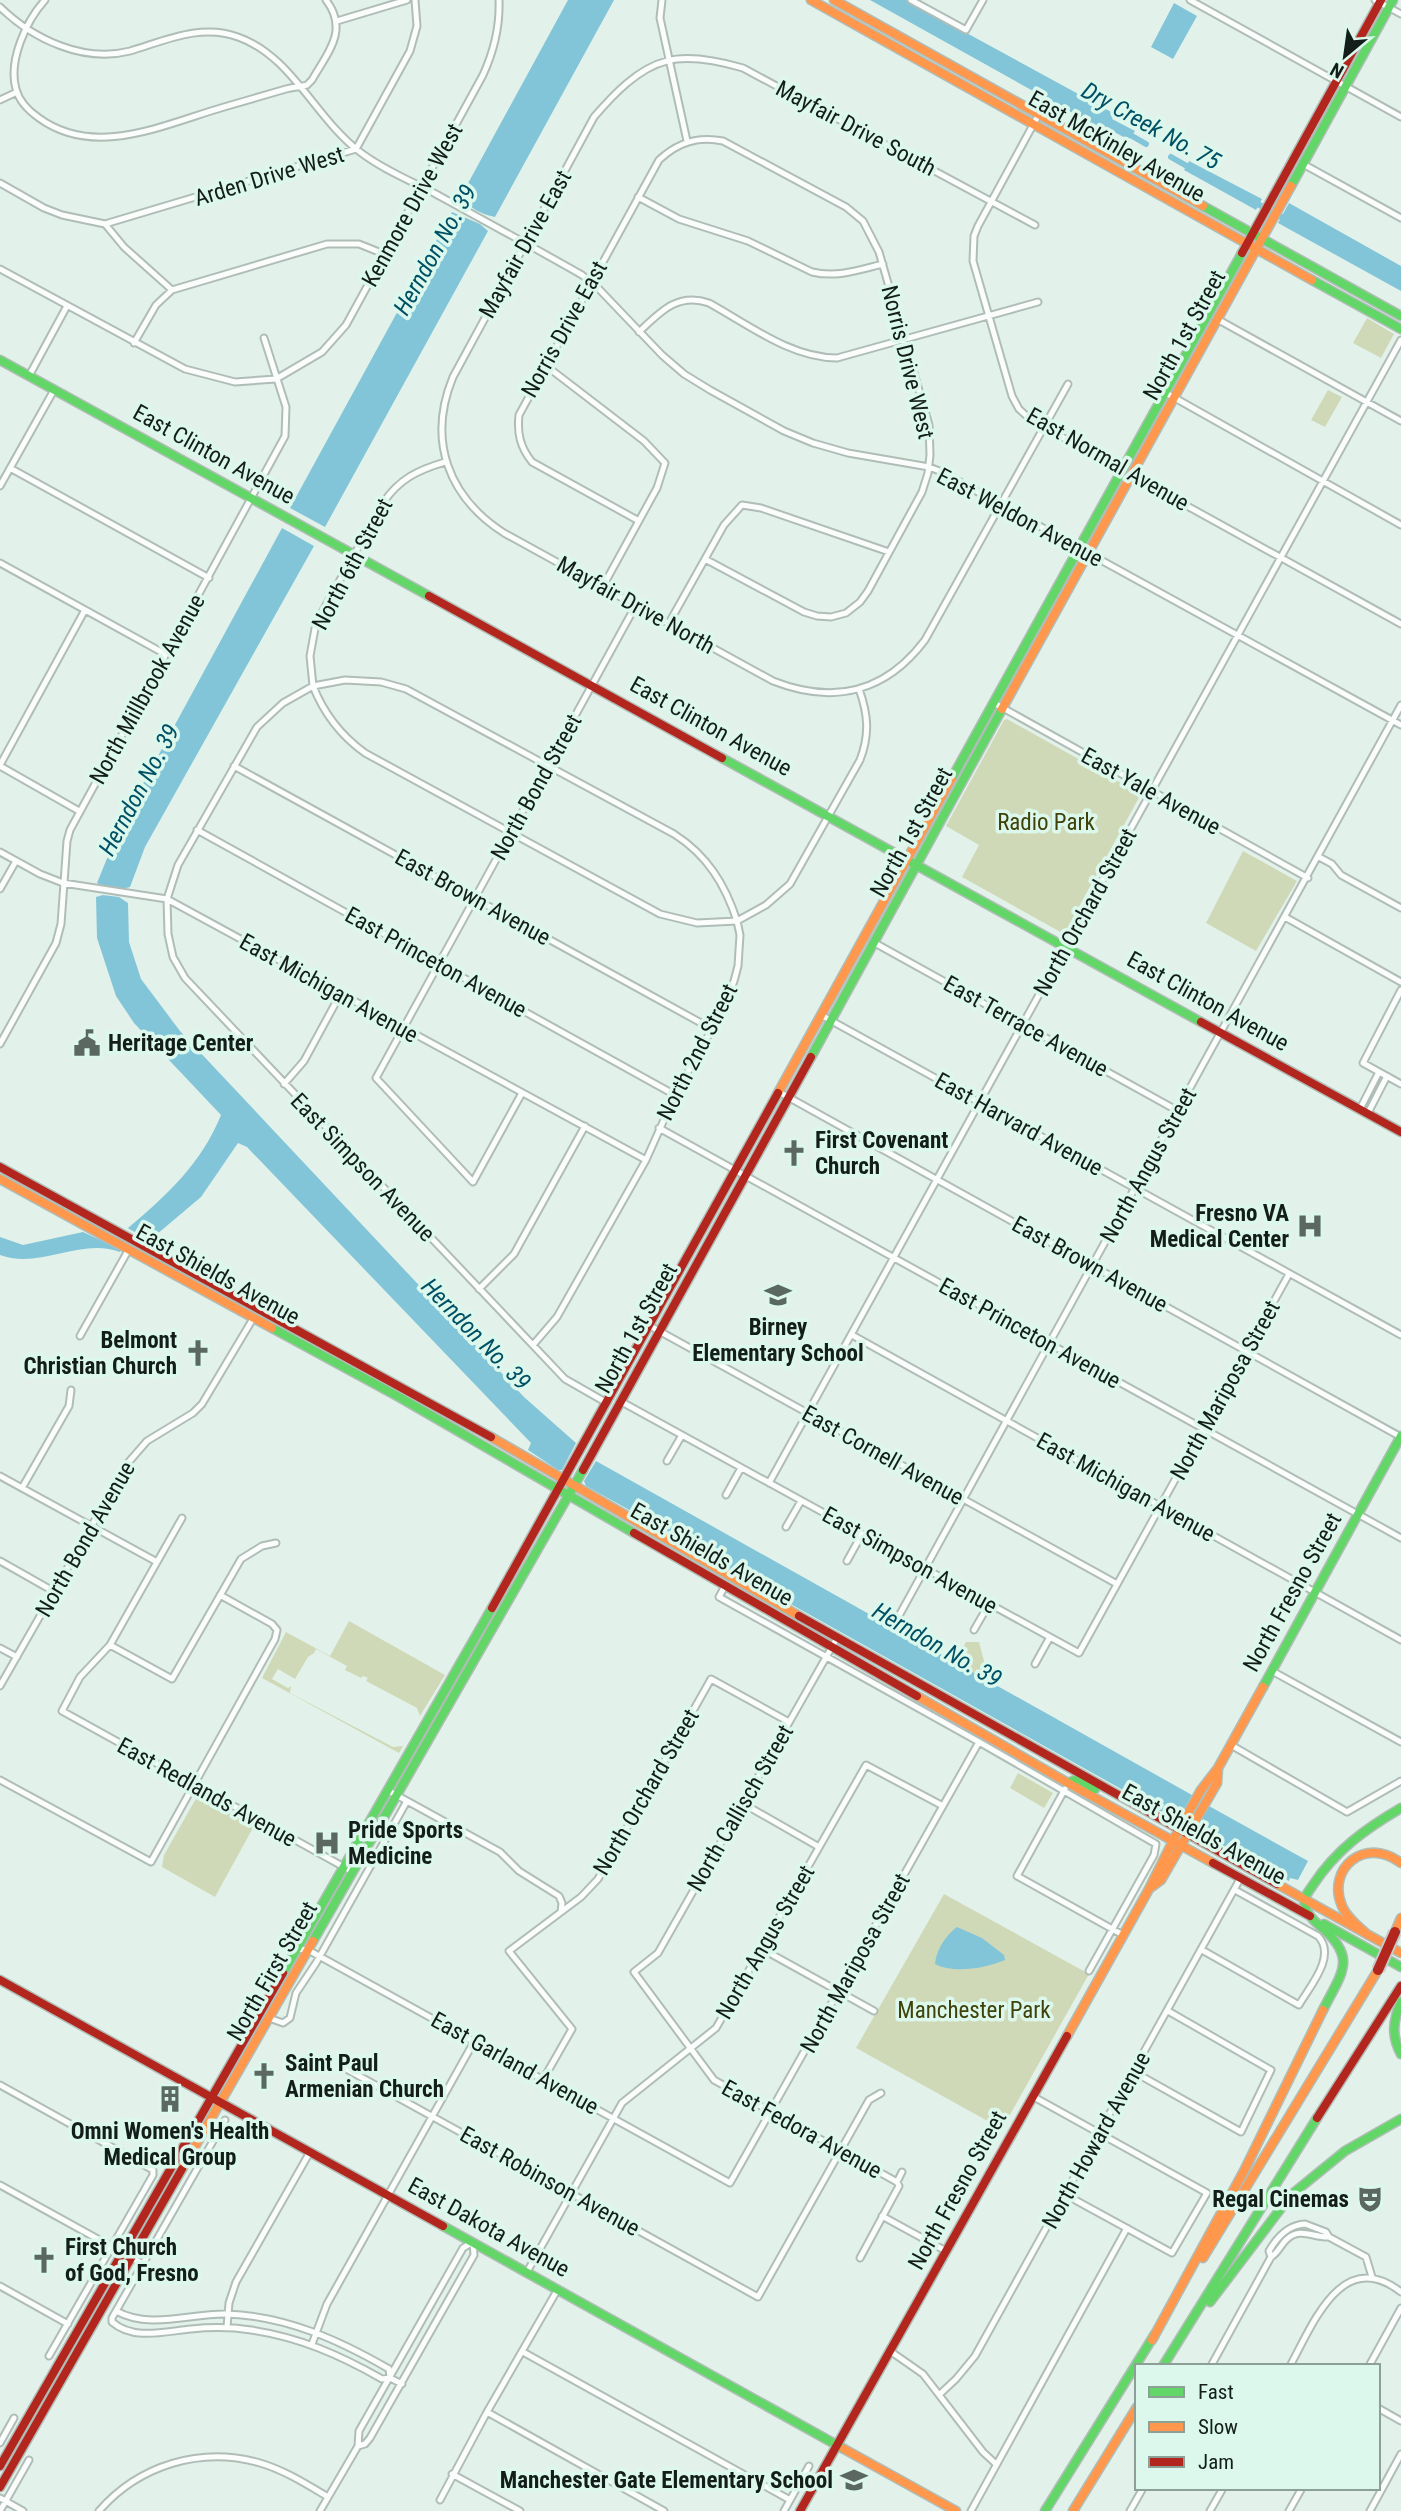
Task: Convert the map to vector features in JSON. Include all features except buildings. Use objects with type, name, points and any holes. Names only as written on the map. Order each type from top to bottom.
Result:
[{"type":"main road","name":"East McKinley Avenue","points":[[811,0],[1169,186],[1401,316]]},
{"type":"main road","name":"East McKinley Avenue","points":[[834,0],[1037,118],[1094,158],[1401,329]]},
{"type":"main road","points":[[1273,205],[1384,2]]},
{"type":"main road","points":[[1273,205],[1303,163],[1341,83]]},
{"type":"main road","points":[[1094,158],[1120,165],[1161,187],[1169,186]]},
{"type":"main road","points":[[1155,193],[1167,191],[1209,213],[1224,216]]},
{"type":"main road","name":"North 1st Street","points":[[826,1017],[857,949],[912,861],[999,706],[1273,205]]},
{"type":"main road","name":"North 1st Street","points":[[1170,395],[1217,319],[1251,246]]},
{"type":"main road","points":[[1353,302],[1374,308],[1394,319],[1401,316]]},
{"type":"main road","name":"East Clinton Avenue","points":[[0,360],[1401,1132]]},
{"type":"main road","name":"North 1st Street","points":[[575,1473],[620,1401],[654,1329],[826,1017],[873,942],[912,861]]},
{"type":"main road","points":[[857,949],[873,942]]},
{"type":"main road","name":"East Shields Avenue","points":[[0,1167],[160,1254],[256,1313]]},
{"type":"main road","name":"East Shields Avenue","points":[[0,1179],[129,1250],[429,1401],[725,1587],[831,1647],[1128,1801],[1186,1827],[1304,1899],[1401,1953]]},
{"type":"main road","points":[[62,1213],[78,1215],[110,1232],[117,1230]]},
{"type":"main road","points":[[129,1250],[139,1248],[153,1256],[160,1254]]},
{"type":"main road","name":"North 1st Street","points":[[582,1460],[607,1403],[639,1345],[654,1329]]},
{"type":"main road","points":[[620,1401],[618,1393],[639,1345]]},
{"type":"main road","name":"North Fresno Street","points":[[800,2511],[1034,2097],[1149,1889],[1153,1876],[1186,1827],[1208,1779],[1218,1768],[1231,1745],[1401,1437]]},
{"type":"main road","name":"North First Street","points":[[0,2487],[127,2255],[302,1949],[348,1870],[397,1796],[491,1632],[575,1473]]},
{"type":"main road","name":"East Shields Avenue","points":[[566,1489],[1066,1787],[1176,1844],[1238,1884],[1311,1917],[1401,1967]]},
{"type":"main road","name":"North First Street","points":[[397,1796],[500,1592],[566,1489]]},
{"type":"main road","points":[[491,1632],[489,1624],[502,1601],[500,1592]]},
{"type":"main road","points":[[1066,1787],[1079,1780],[1105,1795],[1128,1801]]},
{"type":"main road","points":[[1152,2340],[1244,2171],[1343,1970],[1343,1956],[1338,1942],[1311,1917],[1304,1906],[1304,1899],[1328,1861],[1346,1842],[1401,1808]]},
{"type":"main road","points":[[1368,1935],[1340,1903],[1340,1874],[1357,1856],[1368,1851],[1387,1853],[1401,1863]]},
{"type":"main road","points":[[1137,2364],[1399,1935],[1401,1918]]},
{"type":"main road","name":"North First Street","points":[[216,2099],[269,2018],[302,1949]]},
{"type":"main road","name":"East Dakota Avenue","points":[[0,1980],[956,2511]]},
{"type":"main road","points":[[1171,2355],[1251,2222],[1401,1986]]},
{"type":"main road","points":[[1401,2002],[1392,2034],[1401,2054]]},
{"type":"main road","points":[[1164,2364],[1291,2195],[1345,2151],[1401,2119]]},
{"type":"main road","name":"North First Street","points":[[0,2466],[127,2255]]},
{"type":"main road","points":[[1045,2511],[1135,2367]]},
{"type":"main road","points":[[1073,2511],[1135,2410]]},
{"type":"street","points":[[45,0],[27,29],[15,63],[17,93],[32,114],[46,123],[78,136],[96,138],[130,135],[300,87],[312,80],[337,37],[335,13],[326,0]]},
{"type":"street","points":[[337,21],[407,0]]},
{"type":"street","name":"Arden Drive West","points":[[105,224],[356,149],[410,51],[416,26],[415,0]]},
{"type":"street","name":"Kenmore Drive West","points":[[276,379],[322,352],[346,325],[490,61],[498,27],[499,0]]},
{"type":"street","points":[[662,0],[660,18],[687,141]]},
{"type":"street","points":[[911,0],[966,30],[983,0]]},
{"type":"street","points":[[1190,0],[1401,117]]},
{"type":"street","points":[[1384,2],[1401,14]]},
{"type":"street","name":"East Weldon Avenue","points":[[0,7],[27,29],[74,50],[103,55],[195,33],[236,36],[267,52],[356,149],[591,281],[639,332],[684,374],[784,431],[813,443],[848,453],[929,467],[1002,503],[1401,725]]},
{"type":"street","name":"Mayfair Drive South","points":[[668,60],[708,60],[743,68],[1035,225]]},
{"type":"street","name":"Mayfair Drive East","points":[[445,462],[442,416],[448,389],[594,117],[611,97],[629,82],[668,60]]},
{"type":"street","points":[[0,100],[17,93]]},
{"type":"street","name":"East Normal Avenue","points":[[1037,118],[978,226],[973,249],[975,269],[1012,396],[1023,414],[1401,624]]},
{"type":"street","name":"Norris Drive West","points":[[687,141],[716,140],[732,144],[846,207],[868,228],[883,264],[929,425],[929,467],[918,500],[860,602],[846,613],[824,617],[804,612],[705,559]]},
{"type":"street","name":"Norris Drive East","points":[[639,521],[543,469],[526,455],[519,439],[519,415],[659,160],[667,152],[687,141]]},
{"type":"street","points":[[1303,163],[1401,218]]},
{"type":"street","points":[[0,183],[44,208],[62,215],[105,224],[124,247],[172,289]]},
{"type":"street","points":[[638,197],[679,219],[748,241],[812,272],[846,274],[883,264]]},
{"type":"street","points":[[134,343],[156,305],[172,289],[327,244],[359,244],[384,254]]},
{"type":"street","points":[[0,270],[186,369],[235,382],[276,379]]},
{"type":"street","points":[[639,332],[668,306],[677,301],[692,299],[709,303],[791,348],[814,357],[844,357],[1038,302]]},
{"type":"street","points":[[29,376],[67,306]]},
{"type":"street","points":[[1217,319],[1401,421]]},
{"type":"street","name":"North Millbrook Avenue","points":[[0,1044],[56,943],[61,924],[66,841],[79,811],[285,436],[286,407],[264,338]]},
{"type":"street","name":"North Orchard Street","points":[[769,1483],[1401,340]]},
{"type":"street","points":[[545,365],[644,441],[665,463],[657,488],[602,587]]},
{"type":"street","name":"Mayfair Drive North","points":[[445,462],[466,499],[486,521],[504,534],[773,681],[819,693],[859,689],[895,672],[925,640],[1068,383]]},
{"type":"street","points":[[0,486],[54,390]]},
{"type":"street","points":[[1170,395],[1401,525]]},
{"type":"street","name":"North 6th Street","points":[[313,686],[310,656],[316,623],[353,555],[393,489],[416,471],[445,462]]},
{"type":"street","points":[[10,468],[209,578]]},
{"type":"street","points":[[669,623],[729,517],[742,505],[761,508],[890,552]]},
{"type":"street","points":[[0,563],[165,654]]},
{"type":"street","name":"North Bond Street","points":[[522,1093],[473,1182],[376,1078],[636,606]]},
{"type":"street","points":[[79,811],[0,766],[85,610]]},
{"type":"street","points":[[167,899],[174,873],[197,830],[264,719],[294,695],[313,686],[345,680],[394,685],[419,695],[674,834],[694,848],[710,865],[724,887],[737,921]]},
{"type":"street","points":[[313,686],[326,713],[353,745],[660,914],[697,923],[737,921],[766,905],[790,884],[860,760],[868,721],[859,689]]},
{"type":"street","name":"North Angus Street","points":[[895,1623],[1401,705]]},
{"type":"street","name":"East Yale Avenue","points":[[999,706],[1308,878]]},
{"type":"street","name":"East Brown Avenue","points":[[234,766],[712,1029]]},
{"type":"street","name":"East Princeton Avenue","points":[[197,830],[675,1095]]},
{"type":"street","name":"East Michigan Avenue","points":[[0,852],[63,883],[167,899],[646,1160]]},
{"type":"street","points":[[1319,857],[1332,864],[1343,877],[1401,908]]},
{"type":"street","points":[[0,889],[16,861]]},
{"type":"street","name":"East Simpson Avenue","points":[[167,899],[167,934],[173,957],[185,978],[565,1379],[607,1403]]},
{"type":"street","points":[[1285,917],[1401,982]]},
{"type":"street","name":"North 2nd Street","points":[[533,1345],[557,1317],[646,1160],[675,1095],[712,1029],[734,981],[740,949],[737,921]]},
{"type":"street","name":"East Terrace Avenue","points":[[873,942],[1178,1111]]},
{"type":"street","points":[[1401,990],[1363,1063],[1401,1084]]},
{"type":"street","points":[[284,1084],[304,1061],[341,993]]},
{"type":"street","name":"East Harvard Avenue","points":[[826,1017],[1401,1335]]},
{"type":"street","points":[[1364,1111],[1380,1072]]},
{"type":"street","points":[[1364,1111],[1387,1076]]},
{"type":"street","name":"East Brown Avenue","points":[[783,1095],[1401,1437]]},
{"type":"street","points":[[479,1289],[514,1254],[585,1126]]},
{"type":"street","name":"East Princeton Avenue","points":[[659,1128],[1401,1538]]},
{"type":"street","points":[[80,1336],[129,1250]]},
{"type":"street","name":"North Mariposa Street","points":[[1079,1653],[1289,1274]]},
{"type":"street","name":"North Bond Avenue","points":[[0,1686],[118,1477],[140,1448],[157,1434],[193,1413],[202,1404],[256,1313]]},
{"type":"street","name":"East Cornell Avenue","points":[[654,1329],[1117,1584]]},
{"type":"street","name":"East Michigan Avenue","points":[[852,1335],[1401,1640]]},
{"type":"street","points":[[22,1488],[69,1406],[71,1390]]},
{"type":"street","name":"East Simpson Avenue","points":[[620,1401],[1079,1653]]},
{"type":"street","points":[[667,1461],[682,1435]]},
{"type":"street","points":[[726,1495],[741,1468]]},
{"type":"street","points":[[0,1476],[157,1562]]},
{"type":"street","points":[[786,1527],[801,1501]]},
{"type":"street","points":[[182,1518],[110,1645],[172,1679],[241,1559],[262,1546],[276,1543]]},
{"type":"street","points":[[847,1561],[862,1534]]},
{"type":"street","points":[[0,1561],[53,1591]]},
{"type":"street","points":[[0,1780],[150,1862],[275,1639],[277,1630],[272,1624],[219,1595]]},
{"type":"street","points":[[974,1630],[989,1604]]},
{"type":"street","points":[[1035,1664],[1050,1637]]},
{"type":"street","name":"East Redlands Avenue","points":[[110,1645],[80,1677],[62,1711],[348,1870]]},
{"type":"street","points":[[831,1647],[979,1742],[1066,1787],[1156,1844],[1154,1856],[1089,1971]]},
{"type":"street","name":"North Callisch Street","points":[[634,1972],[658,1952],[831,1647]]},
{"type":"street","points":[[0,1648],[17,1657]]},
{"type":"street","points":[[1272,1671],[1401,1742]]},
{"type":"street","name":"North Orchard Street","points":[[544,2078],[572,2029],[509,1951],[581,1897],[597,1879],[710,1679],[789,1722]]},
{"type":"street","name":"North Mariposa Street","points":[[730,2183],[979,1742]]},
{"type":"street","points":[[1231,1745],[1348,1812],[1401,1781]]},
{"type":"street","name":"North Angus Street","points":[[527,2272],[628,2097],[716,2028],[866,1765],[943,1806]]},
{"type":"street","points":[[1066,1787],[1017,1876],[1123,1935]]},
{"type":"street","points":[[269,2018],[283,2022],[290,2018],[296,1993],[319,1956],[397,1796],[500,1852],[519,1871],[559,1896],[562,1903],[561,1912]]},
{"type":"street","points":[[742,1803],[819,1847]]},
{"type":"street","name":"East Shields Avenue","points":[[1202,1950],[1299,2005],[1325,1958],[1324,1944],[1318,1936],[1238,1884]]},
{"type":"street","name":"North Howard Avenue","points":[[940,2394],[975,2356],[1238,1884]]},
{"type":"street","name":"East Garland Avenue","points":[[302,1949],[475,2040],[730,2183]]},
{"type":"street","points":[[762,1949],[874,2011]]},
{"type":"street","name":"East Fedora Avenue","points":[[634,1972],[709,2075],[720,2085],[897,2182]]},
{"type":"street","points":[[1134,2072],[1241,2132],[1271,2070],[1168,2011]]},
{"type":"street","points":[[312,2344],[327,2304],[475,2040]]},
{"type":"street","name":"East Robinson Avenue","points":[[341,2066],[758,2297],[840,2151]]},
{"type":"street","points":[[0,2085],[153,2170],[153,2175],[49,2356]]},
{"type":"street","points":[[840,2151],[869,2100],[881,2093]]},
{"type":"street","points":[[1034,2097],[1207,2193],[1172,2253],[1066,2195]]},
{"type":"street","points":[[225,2120],[112,2322],[118,2327],[138,2333],[227,2327],[283,2336],[312,2344],[382,2379],[390,2378],[402,2384]]},
{"type":"street","points":[[227,2327],[227,2314],[236,2282],[310,2152]]},
{"type":"street","points":[[860,2258],[899,2186],[897,2182],[902,2172]]},
{"type":"street","points":[[0,2185],[143,2264]]},
{"type":"street","name":"East Fedora Avenue","points":[[882,2216],[946,2252]]},
{"type":"street","points":[[1271,2257],[1269,2251],[1273,2243],[1294,2226],[1305,2224],[1326,2232],[1329,2237]]},
{"type":"street","points":[[971,2511],[1127,2228]]},
{"type":"street","points":[[1212,2364],[1271,2257],[1291,2236],[1308,2233],[1329,2237],[1366,2257],[1371,2277]]},
{"type":"street","points":[[320,2511],[358,2446],[365,2444],[370,2438],[402,2384],[474,2255],[473,2242],[463,2248],[359,2431],[356,2440],[358,2446]]},
{"type":"street","points":[[1291,2364],[1329,2298],[1352,2281],[1371,2277],[1380,2279],[1401,2292]]},
{"type":"street","points":[[0,2286],[68,2323]]},
{"type":"street","points":[[440,2500],[452,2474],[558,2289]]},
{"type":"street","points":[[1370,2364],[1401,2308]]},
{"type":"street","points":[[116,2311],[140,2320],[227,2314],[288,2324],[315,2332],[359,2352],[389,2369],[390,2378]]},
{"type":"street","points":[[890,2351],[923,2374],[983,2452],[996,2464]]},
{"type":"street","points":[[523,2352],[790,2500]]},
{"type":"street","points":[[1380,2409],[1401,2421]]},
{"type":"street","points":[[487,2412],[664,2511]]},
{"type":"street","points":[[0,2443],[14,2418]]},
{"type":"street","points":[[1370,2511],[1401,2454]]},
{"type":"street","points":[[99,2511],[126,2485],[148,2473],[171,2463],[215,2456],[261,2463],[284,2472],[328,2497]]},
{"type":"street","points":[[0,2511],[3,2500],[29,2460]]},
{"type":"street","points":[[784,2511],[809,2466]]},
{"type":"street","points":[[452,2474],[520,2511]]},
{"type":"street","points":[[1130,2511],[1142,2490]]},
{"type":"street","points":[[1210,2511],[1222,2490]]},
{"type":"street","points":[[1289,2511],[1301,2490]]},
{"type":"street","points":[[3,2500],[23,2511]]},
{"type":"green space","points":[[1367,318],[1394,334],[1381,358],[1353,343]]},
{"type":"green space","points":[[1328,390],[1342,397],[1325,427],[1311,420]]},
{"type":"green space","name":"Radio Park","points":[[1007,719],[1141,794],[1064,934],[962,877],[979,845],[946,826],[1004,720]]},
{"type":"green space","points":[[1243,851],[1297,881],[1256,951],[1206,923]]},
{"type":"green space","points":[[349,1621],[445,1675],[420,1716],[417,1708],[366,1681],[368,1678],[361,1678],[345,1670],[347,1666],[316,1649],[295,1679],[278,1669],[272,1679],[288,1688],[291,1686],[290,1693],[393,1747],[403,1746],[399,1753],[262,1678],[286,1632],[330,1656]]},
{"type":"green space","points":[[966,1642],[979,1642],[988,1676],[985,1680],[955,1662]]},
{"type":"green space","points":[[1018,1773],[1053,1793],[1044,1808],[1010,1788]]},
{"type":"green space","points":[[198,1795],[254,1826],[215,1897],[162,1867],[164,1855]]},
{"type":"green space","name":"Manchester Park","points":[[944,1894],[1089,1974],[1002,2129],[856,2048]]},
{"type":"water","points":[[568,0],[614,0],[495,217],[485,214],[460,198]]},
{"type":"water","points":[[870,0],[906,0],[1115,114],[1112,119],[1135,131],[1129,140],[1105,127],[1103,130]]},
{"type":"water","points":[[1174,3],[1197,16],[1173,59],[1151,47]]},
{"type":"water","points":[[1189,161],[1262,199],[1256,210],[1184,170]]},
{"type":"water","points":[[1289,203],[1401,266],[1401,291],[1278,223]]},
{"type":"water","name":"Herndon No. 39","points":[[452,212],[480,224],[488,231],[325,527],[290,508]]},
{"type":"water","points":[[282,528],[314,546],[145,847],[130,887],[113,888],[97,883],[121,824]]},
{"type":"water","points":[[96,897],[119,897],[128,903],[129,942],[141,979],[180,1031],[524,1397],[576,1443],[562,1470],[528,1450],[531,1443],[247,1147],[238,1143],[201,1197],[150,1240],[128,1228],[182,1177],[204,1149],[221,1115],[134,1023],[116,996],[97,938]]},
{"type":"water","points":[[83,1232],[120,1249],[120,1252],[90,1248],[30,1259],[0,1255],[0,1237],[23,1245]]},
{"type":"water","points":[[596,1461],[1192,1795],[1180,1817],[1173,1818],[737,1574],[586,1486],[584,1481]]},
{"type":"water","points":[[1209,1806],[1308,1861],[1298,1880],[1290,1878],[1289,1881],[1198,1832],[1196,1828]]},
{"type":"water","points":[[957,1927],[982,1938],[1004,1955],[1005,1960],[970,1969],[951,1969],[935,1964],[942,1943]]},
{"type":"waterway","name":"Dry Creek No. 75","points":[[1125,132],[1146,144]]},
{"type":"waterway","name":"Dry Creek No. 75","points":[[1171,157],[1192,169]]},
{"type":"waterway","name":"Dry Creek No. 75","points":[[1254,202],[1287,220]]},
{"type":"traffic: fast","points":[[1291,186],[1393,0]]},
{"type":"traffic: fast","points":[[1203,206],[1401,316]]},
{"type":"traffic: fast","points":[[952,778],[1242,253]]},
{"type":"traffic: fast","points":[[1312,280],[1401,329]]},
{"type":"traffic: fast","points":[[0,360],[429,596]]},
{"type":"traffic: fast","points":[[811,1057],[1002,709]]},
{"type":"traffic: fast","points":[[722,758],[1201,1022]]},
{"type":"traffic: fast","points":[[272,1328],[399,1397],[634,1533]]},
{"type":"traffic: fast","points":[[1263,1687],[1401,1436]]},
{"type":"traffic: fast","points":[[313,1941],[583,1470]]},
{"type":"traffic: fast","points":[[283,1973],[492,1608]]},
{"type":"traffic: fast","points":[[1068,1783],[1075,1780],[1095,1789]]},
{"type":"traffic: fast","points":[[1323,2010],[1340,1975],[1343,1957],[1332,1937],[1309,1914],[1305,1905],[1306,1897],[1341,1851],[1363,1832],[1401,1808]]},
{"type":"traffic: fast","points":[[1324,1924],[1401,1967]]},
{"type":"traffic: fast","points":[[1401,2002],[1394,2028],[1401,2054]]},
{"type":"traffic: fast","points":[[1164,2364],[1317,2118]]},
{"type":"traffic: fast","points":[[1210,2302],[1291,2195],[1345,2151],[1401,2119]]},
{"type":"traffic: fast","points":[[443,2226],[844,2449]]},
{"type":"traffic: fast","points":[[1136,2364],[1155,2334]]},
{"type":"traffic: fast","points":[[1045,2511],[1135,2366]]},
{"type":"traffic: slow","points":[[811,0],[1312,280]]},
{"type":"traffic: slow","points":[[834,0],[1203,206]]},
{"type":"traffic: slow","points":[[1002,709],[1291,186]]},
{"type":"traffic: slow","points":[[778,1093],[952,778]]},
{"type":"traffic: slow","points":[[0,1179],[272,1328]]},
{"type":"traffic: slow","points":[[491,1437],[799,1616]]},
{"type":"traffic: slow","points":[[1067,2036],[1149,1889],[1179,1829],[1201,1790],[1218,1768],[1263,1687]]},
{"type":"traffic: slow","points":[[917,1696],[1213,1863]]},
{"type":"traffic: slow","points":[[1150,1888],[1161,1880],[1217,1783],[1218,1768]]},
{"type":"traffic: slow","points":[[1368,1935],[1342,1906],[1338,1892],[1344,1869],[1352,1860],[1374,1853],[1387,1855],[1401,1863]]},
{"type":"traffic: slow","points":[[1277,1884],[1401,1953]]},
{"type":"traffic: slow","points":[[1395,1932],[1401,1918]]},
{"type":"traffic: slow","points":[[182,2169],[313,1941]]},
{"type":"traffic: slow","points":[[1203,2258],[1378,1970]]},
{"type":"traffic: slow","points":[[1152,2340],[1244,2171],[1323,2010]]},
{"type":"traffic: slow","points":[[1073,2511],[1135,2410]]},
{"type":"traffic: slow","points":[[844,2449],[956,2511]]},
{"type":"traffic: jam","points":[[1242,253],[1381,0]]},
{"type":"traffic: jam","points":[[429,596],[722,758]]},
{"type":"traffic: jam","points":[[1201,1022],[1401,1132]]},
{"type":"traffic: jam","points":[[583,1470],[811,1057]]},
{"type":"traffic: jam","points":[[492,1608],[778,1093]]},
{"type":"traffic: jam","points":[[0,1167],[491,1437]]},
{"type":"traffic: jam","points":[[634,1533],[917,1696]]},
{"type":"traffic: jam","points":[[799,1616],[1277,1884]]},
{"type":"traffic: jam","points":[[1213,1863],[1310,1916]]},
{"type":"traffic: jam","points":[[1378,1970],[1395,1932]]},
{"type":"traffic: jam","points":[[0,2466],[283,1973]]},
{"type":"traffic: jam","points":[[0,1980],[443,2226]]},
{"type":"traffic: jam","points":[[1317,2118],[1401,1986]]},
{"type":"traffic: jam","points":[[800,2511],[1067,2036]]},
{"type":"traffic: jam","points":[[0,2487],[182,2169]]},
{"type":"place","name":"Heritage Center","points":[[87,1043]]},
{"type":"place","name":"First Covenant Church","points":[[794,1153]]},
{"type":"place","name":"Fresno VA Medical Center","points":[[1310,1226]]},
{"type":"place","name":"Birney Elementary School","points":[[778,1295]]},
{"type":"place","name":"Belmont Christian Church","points":[[198,1353]]},
{"type":"place","name":"Pride Sports Medicine","points":[[327,1843]]},
{"type":"place","name":"Saint Paul Armenian Church","points":[[264,2076]]},
{"type":"place","name":"Omni Women's Health Medical Group","points":[[170,2099]]},
{"type":"place","name":"Regal Cinemas","points":[[1370,2199]]},
{"type":"place","name":"First Church of God, Fresno","points":[[44,2260]]},
{"type":"place","name":"Manchester Gate Elementary School","points":[[854,2480]]}]
